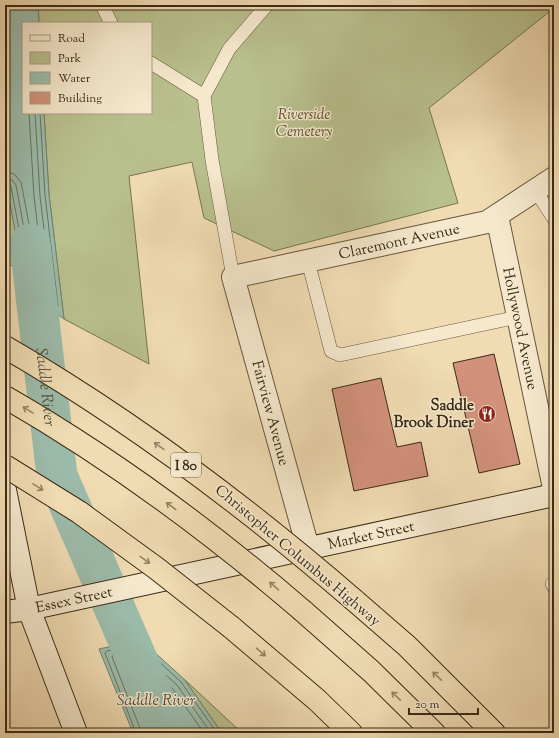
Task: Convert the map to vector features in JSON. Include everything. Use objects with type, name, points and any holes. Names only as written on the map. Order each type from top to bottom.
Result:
[{"type":"highway","name":"Christopher Columbus Highway","points":[[5,347],[66,383],[124,421],[180,460],[240,505],[298,551],[406,646],[494,733]]},
{"type":"highway","points":[[5,397],[96,454],[164,500],[233,552],[371,671],[434,733]]},
{"type":"highway","points":[[5,466],[79,512],[156,568],[231,627],[317,700],[351,733]]},
{"type":"street","name":"Claremont Avenue","points":[[234,277],[487,222],[554,178]]},
{"type":"street","name":"Hollywood Avenue","points":[[497,216],[554,488]]},
{"type":"street","name":"Fairview Avenue","points":[[234,277],[308,548]]},
{"type":"street","points":[[5,490],[28,609],[76,733]]},
{"type":"street","name":"Market Street","points":[[141,584],[554,495]]},
{"type":"street","name":"Essex Street","points":[[5,612],[28,609],[141,584]]},
{"type":"lane","points":[[102,5],[110,22]]},
{"type":"lane","points":[[234,277],[212,160],[204,96],[229,49],[267,5]]},
{"type":"lane","points":[[152,64],[204,96]]},
{"type":"lane","points":[[535,190],[554,219]]},
{"type":"lane","points":[[308,261],[331,350],[340,355],[518,318]]},
{"type":"green space","name":"Riverside Cemetery","points":[[38,5],[554,5],[554,8],[429,108],[458,203],[274,251],[204,218],[192,162],[129,176],[149,364],[64,319],[49,195],[44,114],[152,114],[152,22],[39,22]]},
{"type":"green space","points":[[5,177],[22,265],[5,266]]},
{"type":"green space","points":[[184,679],[242,733],[222,733]]},
{"type":"water","name":"Saddle River","points":[[5,5],[38,5],[39,22],[22,22],[22,114],[44,114],[49,195],[64,319],[27,294],[5,177]]},
{"type":"water","name":"Saddle River","points":[[141,640],[184,679],[222,733],[133,733],[99,649]]},
{"type":"building","name":"Saddle Brook Diner","points":[[494,354],[520,464],[479,473],[453,363]]},
{"type":"building","points":[[381,378],[397,447],[421,442],[428,476],[354,491],[332,389]]},
{"type":"waterway","name":"Saddle River","points":[[30,244],[57,476],[169,733]]},
{"type":"place","name":"Saddle Brook Diner","points":[[487,414]]}]
